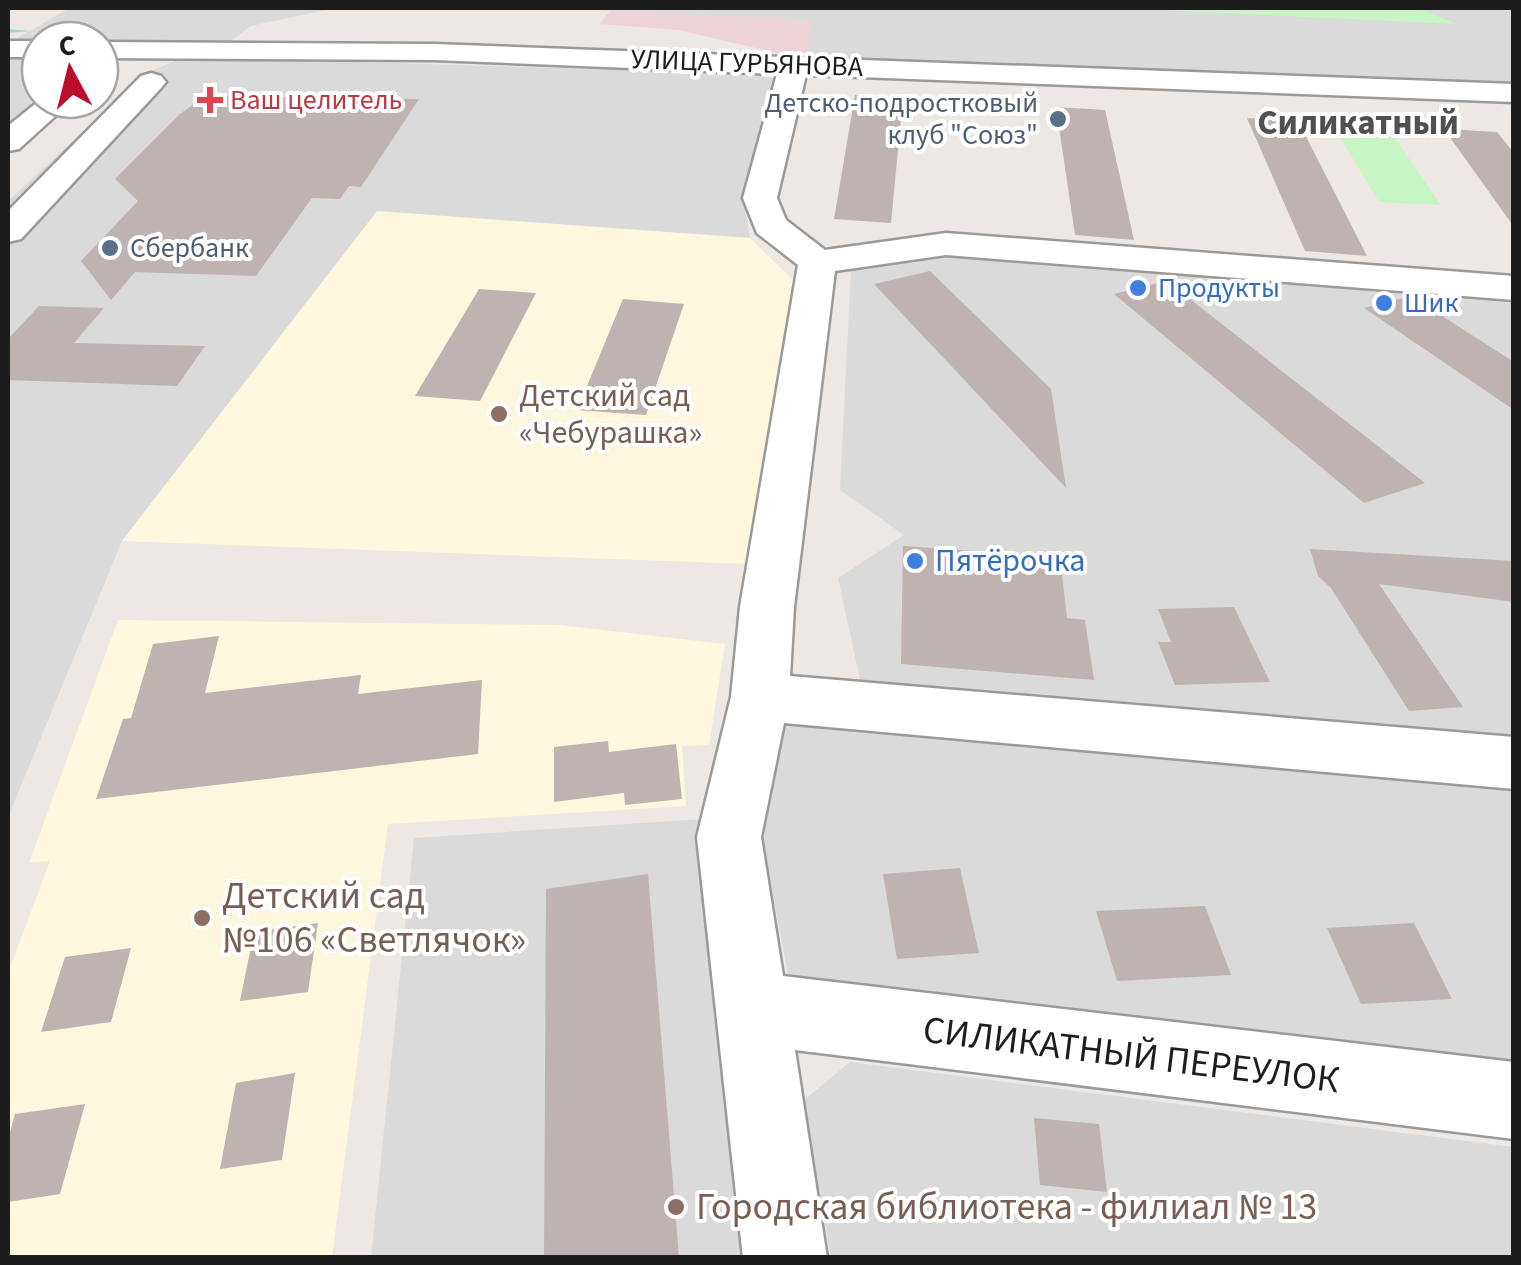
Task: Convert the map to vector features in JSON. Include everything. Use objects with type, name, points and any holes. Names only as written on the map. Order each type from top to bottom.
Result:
[{"type":"street","name":"УЛИЦА ГУРЬЯНОВА","points":[[120,50],[434,52],[1514,93]]},
{"type":"street","points":[[794,64],[760,198],[770,225],[816,262],[946,244],[1514,288]]},
{"type":"street","points":[[8,231],[152,82]]},
{"type":"street","points":[[10,154],[40,120]]},
{"type":"street","points":[[785,1258],[729,837],[760,697],[767,608],[816,262]]},
{"type":"street","points":[[760,697],[1514,763]]},
{"type":"street","name":"СИЛИКАТНЫЙ ПЕРЕУЛОК","points":[[749,1008],[1514,1101]]},
{"type":"shaded area","points":[[70,8],[335,8],[251,26],[228,43],[120,42],[120,20],[49,20]]},
{"type":"shaded area","points":[[560,8],[1513,8],[1513,84],[806,57],[811,21]]},
{"type":"shaded area","points":[[611,10],[812,21],[806,57],[679,30],[599,24]]},
{"type":"shaded area","points":[[8,57],[20,57],[20,114],[8,125]]},
{"type":"shaded area","points":[[185,57],[767,74],[776,82],[744,203],[750,238],[377,212],[122,541],[8,817],[8,201],[95,120],[120,120],[120,97],[146,73]]},
{"type":"shaded area","name":"Детский сад «Чебурашка»","points":[[377,211],[750,238],[800,287],[750,564],[122,541]]},
{"type":"shaded area","points":[[953,257],[1513,303],[1513,740],[861,684],[838,578],[904,535],[840,490],[851,271]]},
{"type":"shaded area","name":"Детский сад №106 «Светлячок»","points":[[118,620],[559,625],[725,644],[709,745],[682,746],[686,806],[388,824],[332,1257],[8,1257],[8,973],[50,861],[29,863]]},
{"type":"shaded area","points":[[784,716],[1513,781],[1513,1074],[790,985],[763,841]]},
{"type":"shaded area","points":[[704,819],[751,1257],[371,1258],[414,838]]},
{"type":"shaded area","points":[[850,1062],[1513,1147],[1513,1257],[831,1257],[803,1101]]},
{"type":"green space","points":[[1418,8],[1457,24],[1140,9]]},
{"type":"green space","points":[[1332,124],[1387,127],[1441,205],[1379,202]]},
{"type":"building","points":[[855,95],[903,98],[891,223],[834,219]]},
{"type":"building","points":[[219,96],[419,99],[361,187],[349,186],[340,199],[312,198],[256,276],[135,272],[111,300],[81,261],[138,201],[115,179],[180,114],[198,101]]},
{"type":"building","points":[[1056,107],[1105,110],[1134,240],[1075,235]]},
{"type":"building","points":[[1247,118],[1298,121],[1367,256],[1305,251]]},
{"type":"building","points":[[1444,129],[1497,132],[1514,153],[1514,227]]},
{"type":"building","points":[[930,271],[1051,389],[1066,488],[874,284]]},
{"type":"building","points":[[1167,281],[1425,483],[1364,503],[1114,294]]},
{"type":"building","points":[[479,289],[536,293],[480,401],[415,396]]},
{"type":"building","points":[[1411,296],[1514,362],[1514,410],[1364,308]]},
{"type":"building","points":[[623,299],[684,304],[646,415],[577,410]]},
{"type":"building","points":[[39,306],[104,308],[74,343],[205,346],[177,386],[8,380],[8,339]]},
{"type":"building","points":[[903,546],[1060,557],[1067,618],[1085,620],[1094,680],[901,664]]},
{"type":"building","points":[[1310,549],[1514,561],[1514,602],[1379,584],[1463,707],[1409,711],[1331,588],[1318,576]]},
{"type":"building","points":[[1234,607],[1270,682],[1175,685],[1158,642],[1171,642],[1158,609]]},
{"type":"building","points":[[219,636],[205,693],[361,675],[358,694],[482,680],[478,754],[96,799],[123,719],[131,718],[153,644]]},
{"type":"building","points":[[608,741],[609,752],[676,744],[682,799],[625,805],[624,793],[554,802],[554,747]]},
{"type":"building","points":[[960,868],[979,953],[897,959],[883,874]]},
{"type":"building","points":[[648,874],[679,1258],[544,1258],[546,889]]},
{"type":"building","points":[[1205,906],[1231,975],[1117,981],[1096,911]]},
{"type":"building","points":[[318,923],[308,992],[240,1001],[254,932]]},
{"type":"building","points":[[1414,923],[1452,999],[1361,1004],[1327,928]]},
{"type":"building","points":[[131,948],[111,1022],[41,1032],[65,957]]},
{"type":"building","points":[[295,1073],[282,1160],[220,1169],[236,1083]]},
{"type":"building","points":[[85,1104],[60,1194],[8,1202],[8,1139],[15,1114]]},
{"type":"building","points":[[1034,1118],[1099,1124],[1107,1192],[1040,1185]]},
{"type":"waterway","points":[[8,31],[20,31]]},
{"type":"place","name":"Ваш целитель","points":[[210,100]]},
{"type":"place","name":"Детско-подростковый клуб \"Союз\"","points":[[1058,119]]},
{"type":"place","name":"Сбербанк","points":[[110,248]]},
{"type":"place","name":"Продукты","points":[[1138,288]]},
{"type":"place","name":"Шик","points":[[1384,303]]},
{"type":"place","name":"Детский сад «Чебурашка»","points":[[499,414]]},
{"type":"place","name":"Пятёрочка","points":[[915,561]]},
{"type":"place","name":"Детский сад №106 «Светлячок»","points":[[202,918]]},
{"type":"place","name":"Городская библиотека - филиал № 13","points":[[676,1207]]},
{"type":"district","name":"Силикатный","points":[[1358,123]]}]
